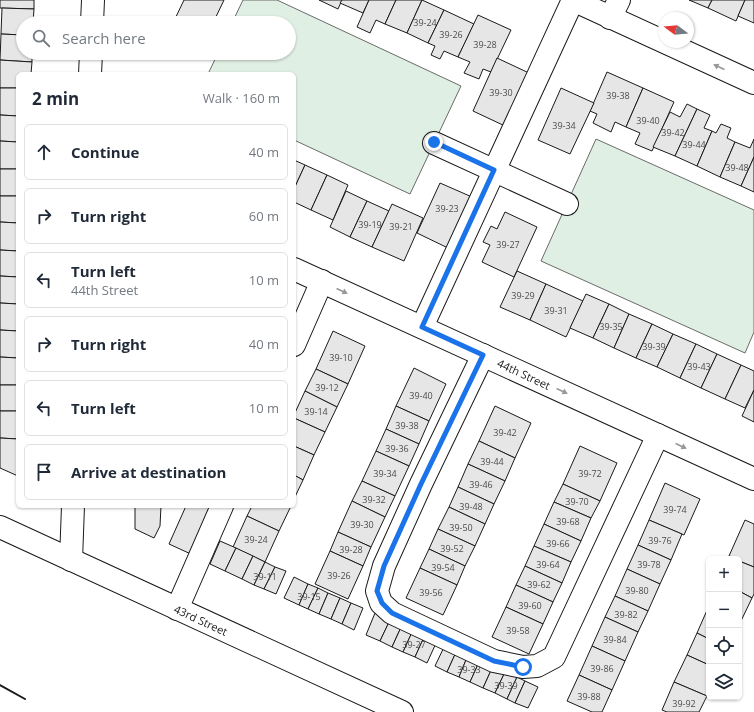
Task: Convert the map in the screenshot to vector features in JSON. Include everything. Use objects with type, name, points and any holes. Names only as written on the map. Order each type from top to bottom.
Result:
[{"type":"street","points":[[92,16],[93,0]]},
{"type":"street","points":[[422,327],[573,0],[615,9],[754,83]]},
{"type":"street","points":[[90,72],[91,60]]},
{"type":"street","points":[[434,142],[567,204]]},
{"type":"street","name":"44th Street","points":[[296,270],[754,480]]},
{"type":"street","points":[[296,340],[322,282]]},
{"type":"street","points":[[483,355],[387,559],[377,591],[382,603],[392,613],[494,661],[523,667],[536,666],[554,657],[658,435]]},
{"type":"street","points":[[71,560],[73,508]]},
{"type":"street","points":[[177,608],[221,508]]},
{"type":"street","name":"43rd Street","points":[[0,527],[402,712]]},
{"type":"green space","points":[[243,0],[277,0],[461,86],[410,194],[296,141],[296,72],[209,72],[215,60],[296,60],[296,16],[235,16]]},
{"type":"green space","points":[[596,139],[754,210],[754,332],[745,353],[541,261]]},
{"type":"building","points":[[0,0],[34,0],[34,9],[0,8]]},
{"type":"building","points":[[184,0],[224,0],[216,16],[176,16]]},
{"type":"building","points":[[319,0],[342,0],[338,9]]},
{"type":"building","points":[[342,0],[369,0],[363,13],[340,3]]},
{"type":"building","points":[[369,0],[396,0],[385,24],[376,20],[370,33],[357,27]]},
{"type":"building","points":[[396,0],[422,0],[407,33],[385,24]]},
{"type":"building","points":[[422,0],[444,10],[428,43],[407,33]]},
{"type":"building","points":[[689,0],[712,0],[708,8]]},
{"type":"building","points":[[712,0],[745,0],[736,21],[708,8]]},
{"type":"building","points":[[745,0],[754,0],[754,23],[738,16]]},
{"type":"building","points":[[2,8],[34,9],[34,16],[16,16],[16,35],[1,34]]},
{"type":"building","points":[[444,10],[474,24],[458,57],[444,51],[440,59],[431,55],[435,46],[428,43]]},
{"type":"building","points":[[478,15],[511,30],[491,72],[483,69],[479,79],[464,73],[470,62],[458,57]]},
{"type":"building","points":[[1,34],[16,35],[16,60],[32,60],[32,62],[0,60]]},
{"type":"building","points":[[497,58],[529,73],[505,126],[473,111]]},
{"type":"building","points":[[0,60],[32,62],[31,72],[16,72],[16,88],[0,88]]},
{"type":"building","points":[[607,72],[643,88],[626,127],[615,122],[611,132],[593,123],[597,114],[590,111]]},
{"type":"building","points":[[0,88],[16,88],[16,116],[0,115]]},
{"type":"building","points":[[561,88],[594,103],[570,154],[538,140]]},
{"type":"building","points":[[643,88],[674,102],[652,151],[635,144],[640,133],[626,127]]},
{"type":"building","points":[[687,104],[697,109],[675,156],[653,147],[670,112],[680,117]]},
{"type":"building","points":[[697,109],[710,115],[704,128],[712,131],[697,166],[675,156]]},
{"type":"building","points":[[0,115],[16,116],[16,142],[0,141]]},
{"type":"building","points":[[721,124],[731,128],[727,138],[735,142],[720,177],[697,166],[712,131],[716,133]]},
{"type":"building","points":[[754,139],[754,157],[741,186],[720,177],[735,142],[750,148]]},
{"type":"building","points":[[0,141],[16,142],[16,169],[0,169]]},
{"type":"building","points":[[754,157],[754,192],[741,186]]},
{"type":"building","points":[[296,161],[305,165],[296,185]]},
{"type":"building","points":[[305,165],[327,175],[311,210],[296,203],[296,185]]},
{"type":"building","points":[[0,169],[16,169],[16,196],[0,196]]},
{"type":"building","points":[[327,175],[348,185],[333,220],[311,210]]},
{"type":"building","points":[[440,183],[472,197],[448,248],[417,233]]},
{"type":"building","points":[[346,191],[367,201],[350,237],[330,227]]},
{"type":"building","points":[[0,196],[16,196],[16,223],[0,222]]},
{"type":"building","points":[[367,201],[389,211],[372,247],[350,237]]},
{"type":"building","points":[[392,204],[423,218],[404,261],[372,247]]},
{"type":"building","points":[[505,212],[537,227],[514,277],[482,262],[490,245],[483,242],[491,226],[497,229]]},
{"type":"building","points":[[0,222],[16,223],[16,251],[0,250]]},
{"type":"building","points":[[0,250],[16,251],[16,277],[0,276]]},
{"type":"building","points":[[517,271],[546,284],[530,320],[500,307]]},
{"type":"building","points":[[0,276],[16,277],[16,304],[0,303]]},
{"type":"building","points":[[546,284],[583,301],[566,337],[530,320]]},
{"type":"building","points":[[586,294],[609,304],[593,338],[570,328]]},
{"type":"building","points":[[0,303],[16,304],[16,331],[0,330]]},
{"type":"building","points":[[609,304],[629,314],[614,348],[593,338]]},
{"type":"building","points":[[629,314],[652,324],[636,358],[614,348]]},
{"type":"building","points":[[652,324],[673,334],[657,367],[636,358]]},
{"type":"building","points":[[0,330],[16,331],[16,358],[0,357]]},
{"type":"building","points":[[333,331],[365,346],[348,384],[316,369]]},
{"type":"building","points":[[673,334],[696,344],[680,378],[657,367]]},
{"type":"building","points":[[696,344],[717,354],[701,388],[680,378]]},
{"type":"building","points":[[717,354],[741,365],[725,399],[701,388]]},
{"type":"building","points":[[0,357],[16,358],[16,385],[0,385]]},
{"type":"building","points":[[741,365],[754,371],[754,390],[745,408],[725,399]]},
{"type":"building","points":[[414,368],[446,384],[429,421],[396,406]]},
{"type":"building","points":[[316,369],[348,384],[337,407],[305,391]]},
{"type":"building","points":[[0,385],[16,385],[16,411],[0,411]]},
{"type":"building","points":[[754,390],[754,422],[742,416]]},
{"type":"building","points":[[305,391],[337,407],[325,432],[296,419],[296,411]]},
{"type":"building","points":[[396,406],[429,421],[419,444],[386,429]]},
{"type":"building","points":[[495,406],[531,423],[515,458],[479,441]]},
{"type":"building","points":[[0,411],[16,411],[16,439],[0,438]]},
{"type":"building","points":[[296,419],[325,432],[314,455],[296,447]]},
{"type":"building","points":[[386,429],[419,444],[409,466],[376,451]]},
{"type":"building","points":[[0,438],[16,439],[16,475],[0,468]]},
{"type":"building","points":[[479,441],[515,458],[505,481],[468,464]]},
{"type":"building","points":[[580,446],[617,463],[600,501],[563,484]]},
{"type":"building","points":[[296,447],[314,455],[303,480],[296,476]]},
{"type":"building","points":[[376,451],[409,466],[395,496],[362,481]]},
{"type":"building","points":[[468,464],[505,481],[494,504],[458,487]]},
{"type":"building","points":[[296,476],[303,480],[296,495]]},
{"type":"building","points":[[362,481],[395,496],[385,517],[352,501]]},
{"type":"building","points":[[665,483],[700,499],[684,535],[649,520]]},
{"type":"building","points":[[563,484],[600,501],[591,518],[554,502]]},
{"type":"building","points":[[458,487],[494,504],[485,524],[449,507]]},
{"type":"building","points":[[352,501],[385,517],[371,547],[338,532]]},
{"type":"building","points":[[554,502],[591,518],[581,541],[544,524]]},
{"type":"building","points":[[449,507],[485,524],[475,546],[438,529]]},
{"type":"building","points":[[135,508],[161,508],[160,526],[154,538],[135,529]]},
{"type":"building","points":[[185,508],[214,508],[193,555],[169,544]]},
{"type":"building","points":[[251,508],[290,508],[279,531],[247,516]]},
{"type":"building","points":[[247,516],[279,531],[265,562],[233,547]]},
{"type":"building","points":[[649,520],[682,534],[671,560],[638,545]]},
{"type":"building","points":[[745,520],[754,524],[754,567],[742,562],[742,556],[729,556]]},
{"type":"building","points":[[544,524],[581,541],[571,562],[534,546]]},
{"type":"building","points":[[438,529],[475,546],[465,566],[429,549]]},
{"type":"building","points":[[338,532],[371,547],[363,566],[330,551]]},
{"type":"building","points":[[220,541],[236,548],[225,571],[210,564]]},
{"type":"building","points":[[638,545],[671,560],[660,584],[627,569]]},
{"type":"building","points":[[534,546],[571,562],[562,583],[525,566]]},
{"type":"building","points":[[236,548],[253,556],[242,579],[225,571]]},
{"type":"building","points":[[429,549],[465,566],[457,585],[420,568]]},
{"type":"building","points":[[330,551],[363,566],[348,599],[315,584]]},
{"type":"building","points":[[253,556],[265,562],[254,585],[242,579]]},
{"type":"building","points":[[265,562],[275,567],[264,589],[254,585]]},
{"type":"building","points":[[742,562],[754,567],[754,594],[752,598],[742,593]]},
{"type":"building","points":[[525,566],[562,583],[553,602],[516,585]]},
{"type":"building","points":[[275,567],[286,571],[276,594],[264,589]]},
{"type":"building","points":[[420,568],[457,585],[443,615],[406,598]]},
{"type":"building","points":[[627,569],[660,584],[648,611],[615,596]]},
{"type":"building","points":[[294,577],[308,584],[299,605],[284,598]]},
{"type":"building","points":[[308,584],[318,588],[308,609],[299,605]]},
{"type":"building","points":[[516,585],[553,602],[543,624],[506,607]]},
{"type":"building","points":[[318,588],[328,593],[319,614],[308,609]]},
{"type":"building","points":[[328,593],[340,598],[331,619],[319,614]]},
{"type":"building","points":[[742,593],[752,598],[742,619]]},
{"type":"building","points":[[615,596],[648,611],[638,632],[605,617]]},
{"type":"building","points":[[340,598],[351,603],[342,624],[331,619]]},
{"type":"building","points":[[351,603],[363,608],[354,630],[342,624]]},
{"type":"building","points":[[506,607],[543,624],[529,654],[492,637]]},
{"type":"building","points":[[375,613],[390,620],[380,641],[366,635]]},
{"type":"building","points":[[706,613],[706,638],[697,633]]},
{"type":"building","points":[[605,617],[638,632],[625,661],[592,646]]},
{"type":"building","points":[[390,620],[402,625],[392,647],[380,641]]},
{"type":"building","points":[[402,625],[413,630],[403,652],[392,647]]},
{"type":"building","points":[[413,630],[425,635],[415,657],[403,652]]},
{"type":"building","points":[[697,633],[706,638],[706,664],[687,655]]},
{"type":"building","points":[[425,635],[437,641],[427,663],[415,657]]},
{"type":"building","points":[[445,645],[457,650],[447,672],[435,666]]},
{"type":"building","points":[[592,646],[625,661],[612,690],[579,675]]},
{"type":"building","points":[[457,650],[468,655],[459,677],[447,672]]},
{"type":"building","points":[[468,655],[480,660],[470,682],[459,677]]},
{"type":"building","points":[[687,655],[706,664],[706,696],[674,682]]},
{"type":"building","points":[[480,660],[493,666],[483,688],[470,682]]},
{"type":"building","points":[[493,666],[505,672],[495,693],[483,688]]},
{"type":"building","points":[[505,672],[517,677],[507,699],[495,693]]},
{"type":"building","points":[[579,675],[612,690],[602,712],[592,712],[567,701]]},
{"type":"building","points":[[517,677],[525,681],[515,703],[507,699]]},
{"type":"building","points":[[525,681],[538,687],[528,708],[515,703]]},
{"type":"building","points":[[674,682],[706,696],[699,712],[667,712],[662,710]]},
{"type":"wall","points":[[0,685],[25,699]]},
{"type":"route","points":[[434,142],[494,170],[422,327],[483,355],[421,484],[384,566],[377,591],[382,603],[392,613],[494,661],[523,667]]}]
